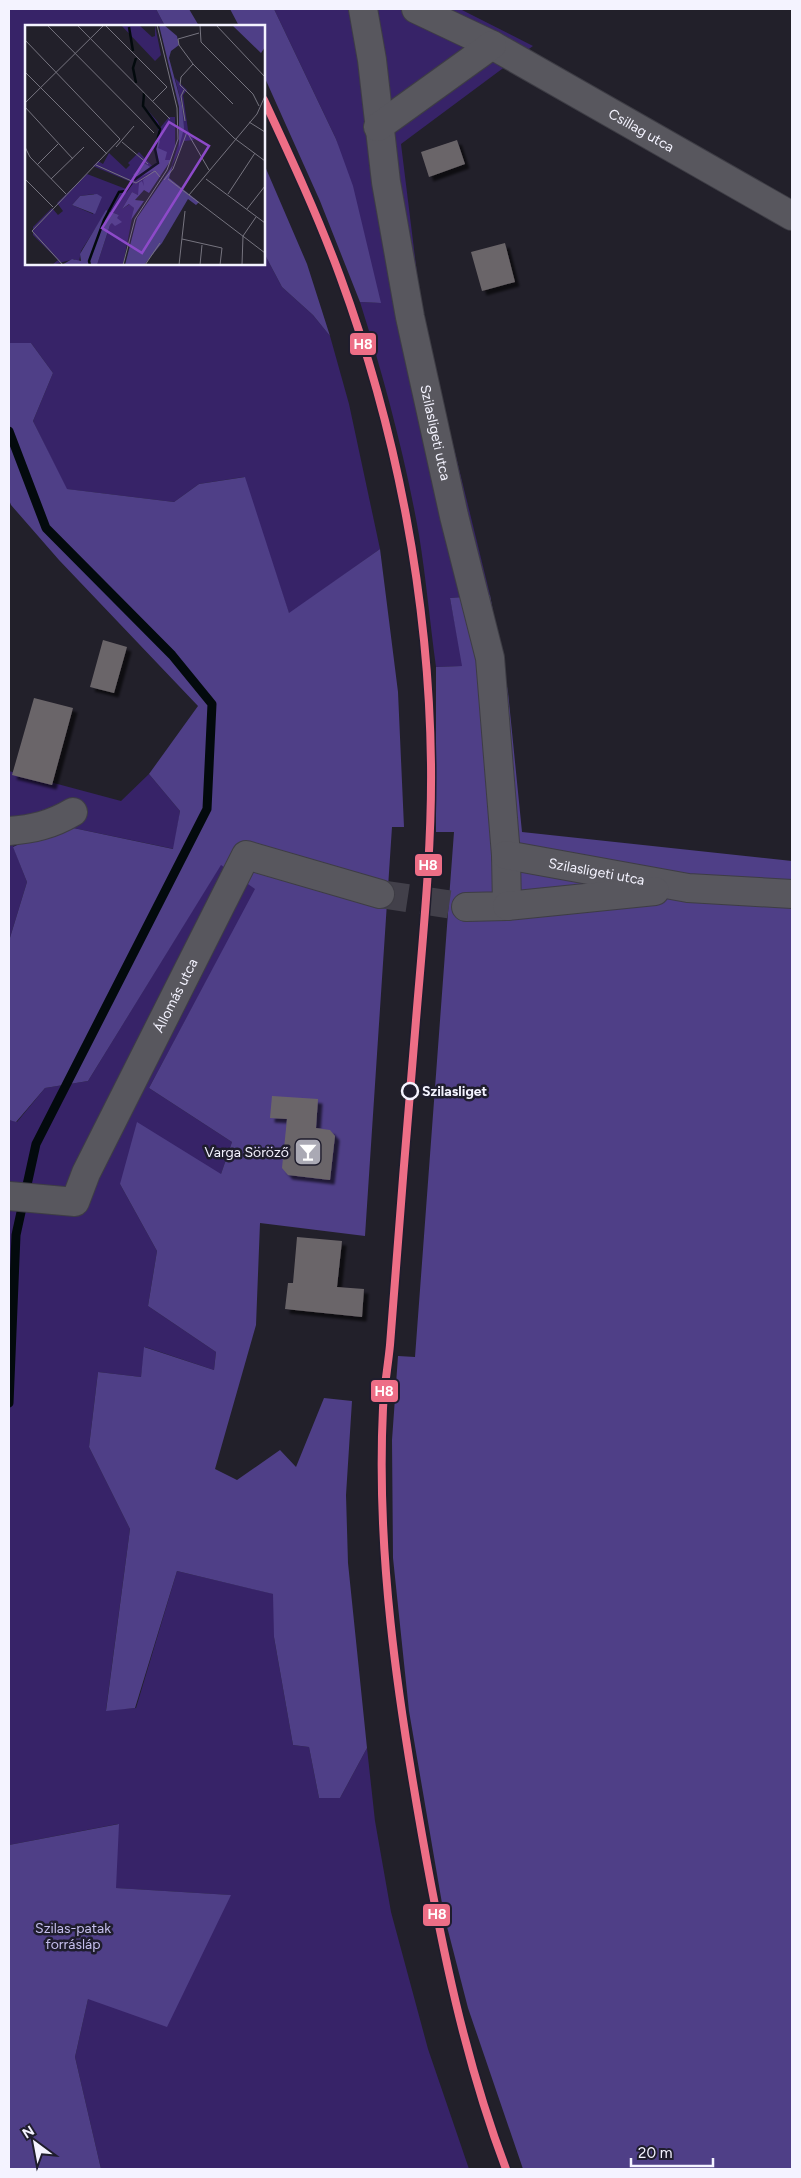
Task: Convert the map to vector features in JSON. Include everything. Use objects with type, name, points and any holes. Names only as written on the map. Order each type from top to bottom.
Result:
[{"type":"street","name":"Szilasligeti utca","points":[[363,9],[372,60],[378,127],[394,234],[410,317],[454,516],[490,658],[506,855],[507,906]]},
{"type":"street","name":"Csillag utca","points":[[416,9],[492,45],[792,216]]},
{"type":"street","points":[[378,127],[492,45]]},
{"type":"street","points":[[9,831],[50,825],[72,812]]},
{"type":"street","name":"Állomás utca","points":[[9,1196],[75,1202],[86,1173],[246,855],[380,894]]},
{"type":"street","name":"Szilasligeti utca","points":[[506,855],[688,888],[792,894]]},
{"type":"street","name":"Szilasligeti utca","points":[[466,907],[507,906],[688,888]]},
{"type":"shaded area","points":[[9,9],[156,9],[164,25],[25,25],[25,265],[265,265],[265,255],[282,287],[313,315],[330,336],[349,404],[380,549],[289,614],[244,477],[199,484],[174,502],[66,489],[33,421],[53,373],[31,343],[9,343]]},
{"type":"shaded area","points":[[274,9],[460,9],[533,46],[401,144],[423,322],[490,595],[450,598],[463,666],[436,667],[421,551],[407,476],[393,417],[360,302],[380,303],[336,139]]},
{"type":"shaded area","points":[[9,771],[121,801],[149,774],[180,811],[174,849],[59,825],[13,846],[27,882],[9,941]]},
{"type":"shaded area","points":[[221,864],[256,889],[149,1088],[232,1142],[221,1174],[120,1184],[157,1251],[148,1306],[216,1352],[214,1370],[145,1347],[141,1377],[98,1372],[89,1447],[130,1529],[106,1710],[136,1708],[177,1571],[274,1594],[274,1637],[293,1745],[309,1747],[319,1798],[340,1798],[367,1748],[375,1821],[391,1912],[428,2049],[469,2169],[101,2169],[75,2057],[88,1999],[230,1895],[115,1888],[118,1824],[9,1845],[9,1120],[17,1122],[45,1088],[88,1081]]},
{"type":"green space","points":[[156,9],[189,9],[198,25],[164,25]]},
{"type":"green space","points":[[230,9],[274,9],[336,139],[353,186],[381,303],[360,302],[320,201],[265,78],[265,25],[238,25]]},
{"type":"green space","points":[[265,166],[307,264],[330,336],[313,315],[282,287],[265,255]]},
{"type":"green space","points":[[9,343],[31,343],[53,373],[33,421],[67,489],[174,502],[199,484],[245,477],[289,613],[380,549],[398,692],[404,827],[392,827],[365,1236],[260,1223],[256,1325],[215,1469],[237,1480],[280,1450],[296,1467],[324,1398],[352,1401],[346,1495],[348,1563],[367,1748],[340,1798],[319,1798],[309,1747],[293,1745],[274,1637],[273,1594],[177,1571],[135,1708],[106,1711],[130,1529],[89,1447],[98,1372],[141,1377],[144,1347],[214,1370],[216,1352],[148,1306],[157,1251],[120,1184],[137,1122],[221,1174],[232,1142],[149,1088],[255,889],[221,865],[88,1081],[45,1088],[16,1122],[9,1120],[9,941],[27,882],[13,847],[59,825],[173,849],[180,811],[149,774],[198,706],[59,560],[11,505],[9,500]]},
{"type":"green space","points":[[490,595],[508,692],[522,832],[792,861],[792,2169],[523,2169],[468,2008],[444,1915],[409,1711],[393,1558],[392,1440],[398,1356],[415,1357],[454,832],[436,832],[436,667],[462,666],[450,598]]},
{"type":"green space","name":"Szilas-patak forrásláp","points":[[119,1824],[116,1888],[231,1895],[167,2027],[88,1999],[75,2057],[101,2169],[9,2169],[9,1845]]},
{"type":"building","points":[[457,140],[465,164],[429,177],[421,152]]},
{"type":"building","points":[[505,243],[515,282],[482,291],[471,252]]},
{"type":"building","points":[[103,640],[127,647],[114,693],[90,687]]},
{"type":"building","points":[[34,698],[73,708],[52,785],[12,775]]},
{"type":"building","name":"Varga Söröző","points":[[272,1096],[318,1099],[316,1128],[330,1130],[335,1136],[330,1180],[288,1175],[282,1168],[287,1119],[270,1118]]},
{"type":"building","points":[[297,1237],[342,1241],[337,1287],[364,1289],[362,1317],[285,1309],[288,1283],[293,1283]]},
{"type":"waterway","points":[[9,431],[46,528],[172,655],[212,704],[207,809],[36,1144],[16,1235],[9,1403]]},
{"type":"tunnel","points":[[380,894],[466,907]]},
{"type":"transit line","name":"H8","points":[[265,102],[332,254],[378,394],[406,516],[424,640],[431,764],[429,860],[384,1400],[383,1515],[386,1569],[397,1676],[404,1729],[430,1877],[456,2004],[478,2087],[506,2169]]},
{"type":"place","name":"Szilasliget","points":[[410,1091]]},
{"type":"place","name":"Varga Söröző","points":[[308,1152]]}]
